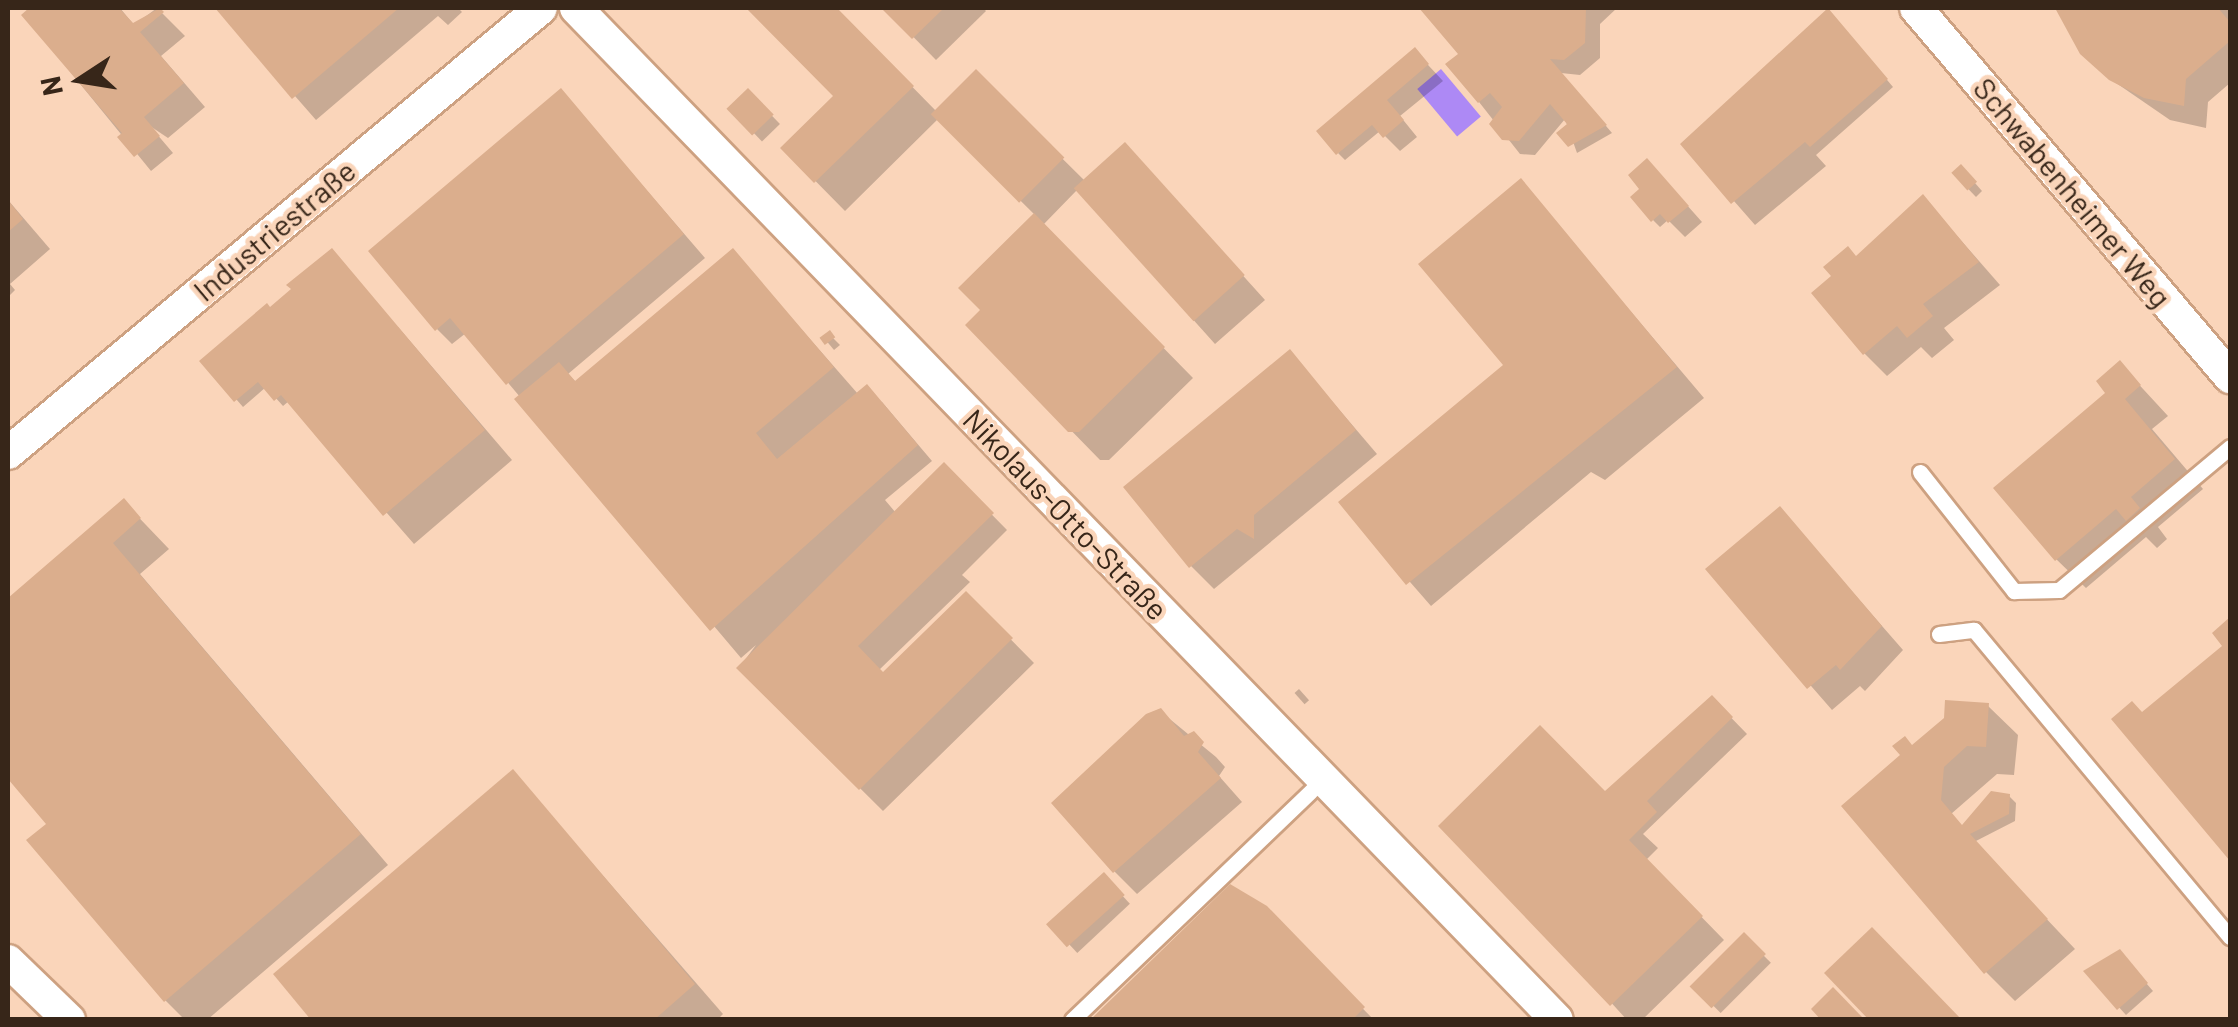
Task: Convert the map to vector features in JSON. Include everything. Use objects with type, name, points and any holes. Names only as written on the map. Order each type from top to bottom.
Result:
[{"type":"street","name":"Industriestraße","points":[[8,453],[540,8]]},
{"type":"street","name":"Nikolaus-Otto-Straße","points":[[576,8],[1557,1020]]},
{"type":"street","name":"Schwabenheimer Weg","points":[[1916,8],[2230,377]]},
{"type":"street","points":[[8,961],[69,1020]]},
{"type":"lane","points":[[1920,472],[2014,591],[2058,590],[2230,447]]},
{"type":"lane","points":[[1939,634],[1974,630],[2230,937]]},
{"type":"lane","points":[[1072,1020],[1324,779]]},
{"type":"shaded area","points":[[1441,69],[1481,116],[1457,136],[1417,89]]},
{"type":"building","points":[[29,8],[119,8],[133,23],[160,8],[164,12],[140,32],[184,83],[144,117],[160,136],[134,157],[117,137],[122,133],[21,15]]},
{"type":"building","points":[[215,8],[399,8],[292,99]]},
{"type":"building","points":[[746,8],[837,8],[914,86],[814,183],[780,148],[833,96]]},
{"type":"building","points":[[881,8],[944,8],[912,39]]},
{"type":"building","points":[[1419,8],[1586,8],[1585,43],[1564,60],[1550,59],[1607,125],[1568,147],[1556,133],[1567,124],[1550,104],[1519,141],[1502,140],[1489,124],[1502,107],[1490,93],[1478,103],[1445,64],[1458,54]]},
{"type":"building","points":[[1828,8],[1888,79],[1810,147],[1805,142],[1731,204],[1680,144]]},
{"type":"building","points":[[2055,8],[2218,8],[2230,22],[2230,41],[2186,79],[2184,106],[2144,98],[2109,80],[2080,54]]},
{"type":"building","points":[[1415,47],[1429,64],[1387,100],[1404,120],[1383,138],[1372,125],[1336,155],[1316,131]]},
{"type":"building","points":[[976,69],[1064,157],[1019,203],[931,114]]},
{"type":"building","points":[[561,88],[684,234],[506,385],[450,318],[435,331],[368,251]]},
{"type":"building","points":[[748,88],[774,115],[752,135],[726,109]]},
{"type":"building","points":[[1125,142],[1245,275],[1193,321],[1074,188]]},
{"type":"building","points":[[1647,158],[1689,206],[1668,223],[1660,214],[1651,222],[1630,197],[1639,189],[1628,175]]},
{"type":"building","points":[[1961,164],[1977,182],[1967,191],[1951,173]]},
{"type":"building","points":[[1521,178],[1677,367],[1406,585],[1338,502],[1503,365],[1418,264]]},
{"type":"building","points":[[1923,194],[1979,262],[1923,304],[1933,316],[1907,338],[1897,326],[1863,355],[1811,293],[1831,276],[1823,267],[1848,246],[1856,256]]},
{"type":"building","points":[[8,200],[23,219],[8,232]]},
{"type":"building","points":[[1034,213],[1165,347],[1079,432],[1068,432],[965,325],[980,310],[958,288]]},
{"type":"building","points":[[332,248],[485,430],[383,516],[281,395],[274,401],[258,382],[234,402],[199,361],[267,303],[270,307],[291,289],[286,285]]},
{"type":"building","points":[[733,248],[834,367],[756,433],[777,459],[867,384],[918,445],[710,631],[514,399],[559,362],[575,381]]},
{"type":"building","points":[[830,330],[835,337],[825,345],[819,338]]},
{"type":"building","points":[[1290,349],[1356,430],[1254,515],[1254,539],[1237,529],[1189,568],[1123,487]]},
{"type":"building","points":[[2120,360],[2141,385],[2125,399],[2175,459],[2131,497],[2140,508],[2126,521],[2116,509],[2055,561],[1993,488],[2105,393],[2096,381]]},
{"type":"building","points":[[944,462],[994,513],[858,646],[883,672],[966,591],[1013,638],[859,790],[736,668]]},
{"type":"building","points":[[124,498],[141,518],[113,543],[361,834],[164,1002],[26,840],[46,824],[8,779],[8,598]]},
{"type":"building","points":[[1780,506],[1882,626],[1840,670],[1836,665],[1807,689],[1705,569]]},
{"type":"building","points":[[2230,617],[2230,861],[2111,719],[2132,701],[2142,712],[2222,646],[2212,633]]},
{"type":"building","points":[[1712,695],[1733,717],[1647,801],[1657,812],[1629,840],[1703,916],[1610,1006],[1438,826],[1540,725],[1605,791]]},
{"type":"building","points":[[1945,700],[1989,703],[1986,747],[1967,746],[1944,767],[1941,800],[1962,825],[1991,791],[2010,794],[2009,814],[1970,834],[2048,919],[1984,974],[1841,806],[1900,755],[1892,746],[1905,736],[1912,745],[1944,718]]},
{"type":"building","points":[[1161,708],[1184,736],[1194,731],[1204,742],[1198,752],[1221,778],[1113,873],[1051,803],[1146,714]]},
{"type":"building","points":[[513,769],[695,984],[654,1020],[311,1020],[273,974]]},
{"type":"building","points":[[1104,872],[1125,895],[1067,947],[1046,924]]},
{"type":"building","points":[[1230,884],[1267,906],[1365,1007],[1352,1020],[1090,1020]]},
{"type":"building","points":[[1872,927],[1962,1020],[1869,1020],[1824,973]]},
{"type":"building","points":[[1744,932],[1766,954],[1711,1008],[1690,986]]},
{"type":"building","points":[[2120,949],[2148,983],[2117,1010],[2083,971]]},
{"type":"building","points":[[1833,987],[1862,1017],[1859,1020],[1821,1020],[1811,1009]]}]
